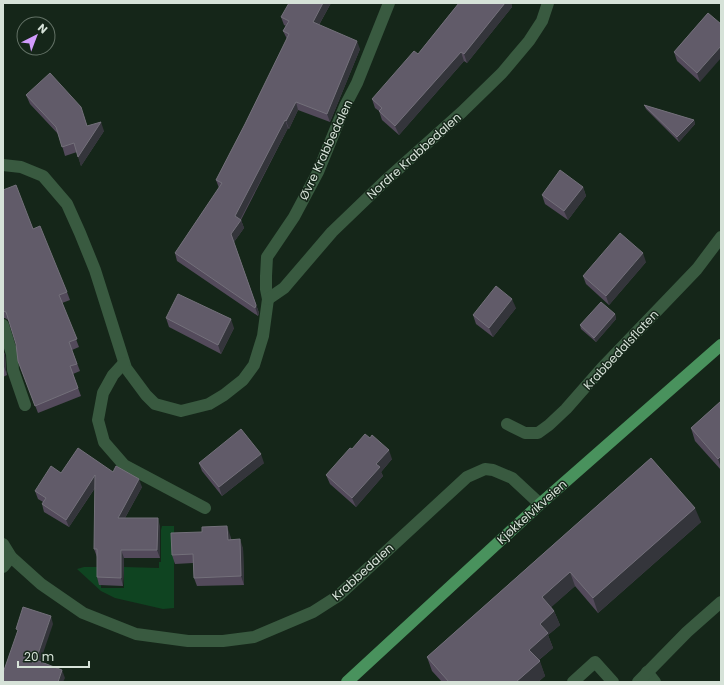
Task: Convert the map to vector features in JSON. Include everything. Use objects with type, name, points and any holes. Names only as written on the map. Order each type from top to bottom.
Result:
[{"type":"main road","name":"Kjøkkelvikveien","points":[[347,682],[540,504],[721,345]]},
{"type":"street","name":"Øvre Krabbedalen","points":[[3,165],[21,167],[43,176],[67,204],[95,270],[126,368],[146,395],[155,404],[181,411],[209,404],[243,380],[254,365],[262,336],[268,299],[266,289],[267,257],[294,217],[318,172],[345,106],[357,83],[389,3]]},
{"type":"street","name":"Nordre Krabbedalen","points":[[268,299],[284,288],[332,232],[502,73],[529,41],[542,20],[548,3]]},
{"type":"street","name":"Krabbedalsflaten","points":[[507,424],[525,433],[538,433],[549,425],[566,409],[602,368],[697,269],[721,237]]},
{"type":"street","points":[[3,326],[12,354],[13,370],[25,405]]},
{"type":"street","points":[[124,363],[113,375],[103,393],[98,420],[104,442],[124,465],[205,508]]},
{"type":"street","name":"Krabbedalen","points":[[3,544],[11,557],[41,584],[83,613],[136,634],[188,640],[223,641],[254,637],[314,612],[338,596],[467,477],[485,469],[493,470],[512,478],[540,504]]},
{"type":"street","points":[[3,567],[11,557]]},
{"type":"street","points":[[638,682],[687,632],[721,602]]},
{"type":"street","points":[[573,682],[595,662],[613,682]]},
{"type":"street","points":[[647,672],[655,682]]},
{"type":"green space","points":[[162,526],[174,526],[174,608],[163,609],[115,598],[101,591],[77,569],[84,567],[101,567],[101,588],[124,588],[124,567],[159,568],[159,562],[161,562]]},
{"type":"building","points":[[289,3],[323,3],[313,22],[357,41],[327,114],[296,102],[286,121],[285,120],[235,216],[241,220],[231,234],[256,305],[255,308],[175,253],[222,183],[216,180],[289,34],[283,31],[289,21],[281,17]]},
{"type":"building","points":[[459,3],[505,3],[464,54],[461,52],[395,126],[379,111],[382,108],[372,99],[414,51],[418,54]]},
{"type":"building","points":[[708,13],[721,24],[721,46],[697,73],[674,52]]},
{"type":"building","points":[[50,73],[81,107],[87,126],[101,122],[78,157],[74,143],[62,147],[56,127],[26,95]]},
{"type":"building","points":[[644,105],[694,120],[677,137]]},
{"type":"building","points":[[560,170],[583,187],[564,211],[542,195]]},
{"type":"building","points":[[16,185],[33,229],[40,226],[67,292],[59,295],[77,339],[69,342],[77,364],[70,366],[78,388],[35,406],[18,361],[16,344],[6,312],[3,311],[3,190]]},
{"type":"building","points":[[620,233],[643,253],[606,296],[583,276]]},
{"type":"building","points":[[496,286],[512,299],[489,328],[473,315]]},
{"type":"building","points":[[178,294],[231,319],[218,345],[166,318]]},
{"type":"building","points":[[601,302],[615,314],[594,338],[580,325]]},
{"type":"building","points":[[721,401],[721,456],[718,459],[691,428]]},
{"type":"building","points":[[241,429],[261,454],[219,487],[199,463]]},
{"type":"building","points":[[365,434],[370,438],[372,435],[389,450],[376,464],[380,467],[352,498],[326,475],[350,448],[352,449]]},
{"type":"building","points":[[78,448],[113,472],[116,466],[139,479],[118,518],[158,518],[157,550],[121,550],[121,578],[97,577],[97,549],[94,549],[95,475],[66,520],[42,504],[46,498],[35,491],[51,466],[61,473]]},
{"type":"building","points":[[651,458],[695,508],[593,598],[570,572],[542,597],[554,611],[540,624],[548,633],[529,650],[540,661],[516,682],[449,682],[427,657]]},
{"type":"building","points":[[227,526],[228,540],[240,539],[241,576],[194,578],[193,554],[172,555],[171,533],[202,532],[202,527]]},
{"type":"building","points":[[23,607],[51,616],[36,660],[62,670],[58,682],[3,681],[3,673],[18,630],[16,629]]}]
